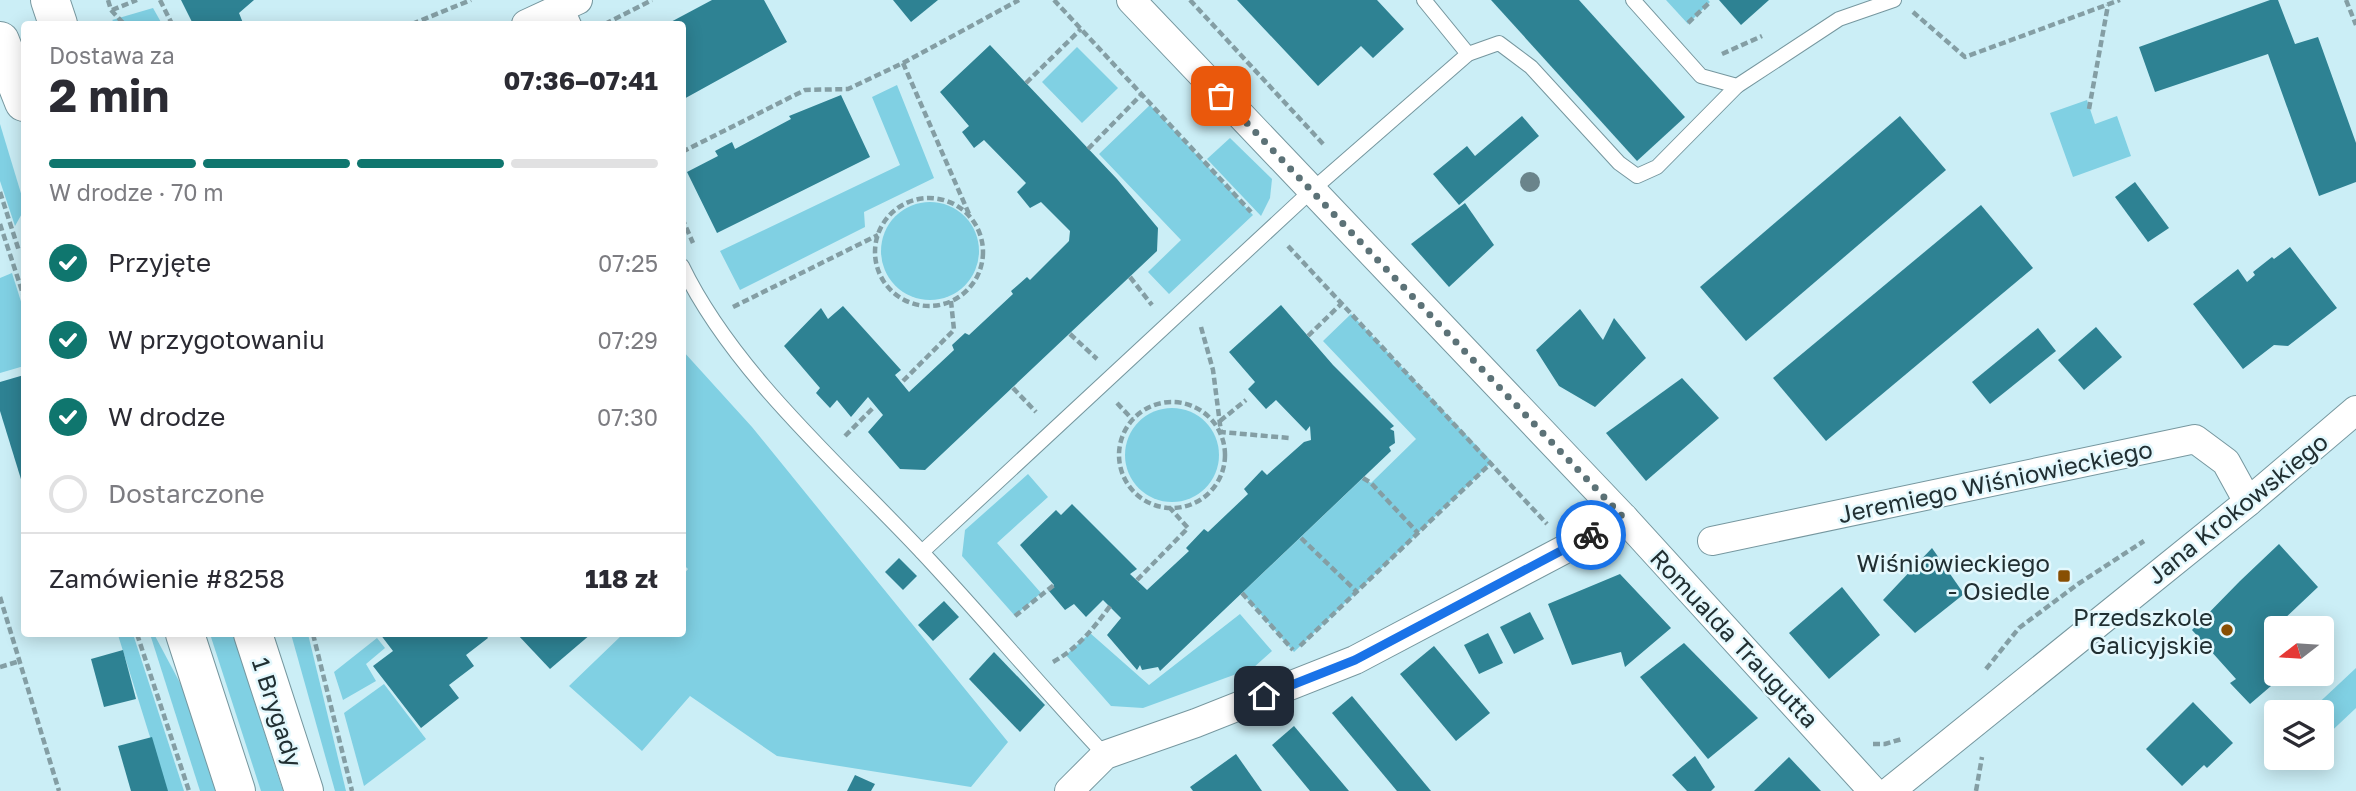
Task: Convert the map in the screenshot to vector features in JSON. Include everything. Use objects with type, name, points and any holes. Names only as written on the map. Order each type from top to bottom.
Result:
[{"type":"street","points":[[50,0],[57,21]]},
{"type":"street","name":"Romualda Traugutta","points":[[1131,0],[1624,518],[1873,791]]},
{"type":"street","points":[[536,21],[573,10]]},
{"type":"street","points":[[0,41],[21,94]]},
{"type":"street","name":"Jana Krokowskiego","points":[[1890,791],[2248,502],[2356,410]]},
{"type":"street","name":"Jeremiego Wiśniowieckiego","points":[[1712,541],[2195,439],[2226,462],[2248,502]]},
{"type":"street","points":[[1069,791],[1105,755],[1196,723],[1355,660],[1624,518]]},
{"type":"street","points":[[186,637],[236,791]]},
{"type":"street","name":"1 Brygady","points":[[254,637],[304,791]]},
{"type":"lane","points":[[1424,0],[1468,54]]},
{"type":"lane","points":[[1633,0],[1701,76],[1737,86]]},
{"type":"lane","points":[[922,552],[1311,191],[1468,54],[1499,43],[1531,67],[1619,163],[1637,176],[1657,167],[1737,86],[1839,19],[1894,0]]},
{"type":"lane","points":[[686,274],[696,295],[753,373],[814,441],[922,552],[1105,755]]},
{"type":"path","points":[[108,0],[111,10],[121,21]]},
{"type":"path","points":[[111,10],[137,0]]},
{"type":"path","points":[[160,0],[170,21]]},
{"type":"path","points":[[419,21],[471,0]]},
{"type":"path","points":[[611,21],[652,0]]},
{"type":"path","points":[[686,150],[805,90],[848,89],[903,63],[1019,0]]},
{"type":"path","points":[[1054,0],[1253,215],[1270,229],[1556,534]]},
{"type":"path","points":[[1190,0],[1341,165]]},
{"type":"path","points":[[1908,7],[1965,57],[2120,0]]},
{"type":"path","points":[[2346,0],[2356,25]]},
{"type":"path","points":[[1688,24],[1710,2]]},
{"type":"path","points":[[2089,109],[2108,4]]},
{"type":"path","points":[[1026,83],[1081,29]]},
{"type":"path","points":[[903,63],[969,215],[978,227],[983,243],[983,258],[979,274],[970,287],[958,298],[943,304],[928,306],[912,303],[898,295],[887,284],[878,270],[875,256],[878,235],[890,215],[901,205],[929,197],[945,200],[969,215]]},
{"type":"path","points":[[1088,149],[1142,95]]},
{"type":"path","points":[[0,192],[19,251]]},
{"type":"path","points":[[0,224],[21,288]]},
{"type":"path","points":[[686,227],[697,252]]},
{"type":"path","points":[[733,308],[878,235]]},
{"type":"path","points":[[1130,278],[1155,308],[1162,301]]},
{"type":"path","points":[[726,296],[740,317]]},
{"type":"path","points":[[904,381],[954,330],[951,301]]},
{"type":"path","points":[[1308,336],[1341,304]]},
{"type":"path","points":[[1200,324],[1213,370],[1225,446],[1226,462],[1221,478],[1212,491],[1199,501],[1184,507],[1170,508],[1153,504],[1139,496],[1128,484],[1121,468],[1119,451],[1123,434],[1132,419],[1146,408],[1162,402],[1179,402],[1196,407],[1210,416],[1221,432]]},
{"type":"path","points":[[1070,334],[1100,362],[1093,369]]},
{"type":"path","points":[[1013,388],[1041,418]]},
{"type":"path","points":[[1109,395],[1132,419]]},
{"type":"path","points":[[1220,421],[1246,400]]},
{"type":"path","points":[[837,427],[847,438],[873,408]]},
{"type":"path","points":[[1221,432],[1289,438]]},
{"type":"path","points":[[1284,660],[1492,463]]},
{"type":"path","points":[[1363,478],[1371,483],[1418,533]]},
{"type":"path","points":[[1137,580],[1188,528],[1170,508]]},
{"type":"path","points":[[1301,538],[1357,592]]},
{"type":"path","points":[[1015,616],[1054,585]]},
{"type":"path","points":[[1242,593],[1294,652]]},
{"type":"path","points":[[0,597],[59,791]]},
{"type":"path","points":[[1052,662],[1066,655],[1090,634],[1110,606]]},
{"type":"path","points":[[1007,608],[1023,626]]},
{"type":"path","points":[[138,637],[189,791]]},
{"type":"path","points":[[314,637],[352,791]]},
{"type":"path","points":[[1045,653],[1061,671]]},
{"type":"path","points":[[0,667],[20,661]]},
{"type":"path","points":[[1845,758],[1861,740],[1872,744],[1885,744],[1906,738]]},
{"type":"shaded area","points":[[1666,0],[1708,0],[1710,2],[1688,24]]},
{"type":"shaded area","points":[[153,8],[160,21],[113,21]]},
{"type":"shaded area","points":[[1077,47],[1118,88],[1082,123],[1042,82]]},
{"type":"shaded area","points":[[897,85],[934,178],[864,212],[865,227],[740,290],[720,251],[900,165],[872,97]]},
{"type":"shaded area","points":[[2087,100],[2095,124],[2117,116],[2131,156],[2073,177],[2050,113]]},
{"type":"shaded area","points":[[1150,105],[1253,215],[1169,294],[1148,272],[1181,240],[1099,154]]},
{"type":"shaded area","points":[[0,124],[21,193],[21,215],[15,226],[0,181]]},
{"type":"shaded area","points":[[1230,138],[1272,179],[1270,198],[1261,216],[1207,159]]},
{"type":"shaded area","points":[[930,202],[949,206],[965,216],[975,232],[979,251],[975,270],[965,286],[949,296],[930,300],[911,296],[895,286],[885,270],[881,251],[885,232],[895,216],[911,206]]},
{"type":"shaded area","points":[[12,273],[21,302],[21,367],[0,373],[0,278]]},
{"type":"shaded area","points":[[1351,314],[1492,462],[1294,652],[1242,593],[1363,478],[1371,483],[1416,439],[1323,341]]},
{"type":"shaded area","points":[[686,354],[752,427],[1008,742],[971,787],[777,756],[690,696],[642,751],[569,686],[620,637],[686,637]]},
{"type":"shaded area","points":[[1172,408],[1190,412],[1205,422],[1215,437],[1219,455],[1215,473],[1205,488],[1190,498],[1172,502],[1154,498],[1139,488],[1129,473],[1125,455],[1129,437],[1139,422],[1154,412]]},
{"type":"shaded area","points":[[1028,474],[1048,497],[997,543],[1041,593],[1015,616],[962,556],[965,530]]},
{"type":"shaded area","points":[[1240,614],[1272,651],[1253,668],[1143,708],[1111,706],[1066,655],[1090,633],[1149,685]]},
{"type":"shaded area","points":[[119,637],[134,637],[184,791],[167,791]]},
{"type":"shaded area","points":[[151,637],[156,637],[187,696],[218,791],[200,791]]},
{"type":"shaded area","points":[[211,637],[234,637],[283,791],[261,791]]},
{"type":"shaded area","points":[[292,637],[309,637],[346,791],[335,791]]},
{"type":"shaded area","points":[[377,638],[385,648],[366,664],[376,681],[343,700],[334,672]]},
{"type":"shaded area","points":[[2356,668],[2356,708],[2334,729],[2334,700],[2322,700]]},
{"type":"shaded area","points":[[384,684],[426,739],[364,786],[344,713]]},
{"type":"building","points":[[181,0],[254,0],[239,13],[242,21],[192,21]]},
{"type":"building","points":[[712,0],[764,0],[787,42],[686,98],[686,21],[673,21]]},
{"type":"building","points":[[893,0],[938,0],[911,22]]},
{"type":"building","points":[[1237,0],[1377,0],[1404,29],[1373,58],[1361,46],[1318,86]]},
{"type":"building","points":[[1491,0],[1579,0],[1685,117],[1637,161]]},
{"type":"building","points":[[1719,0],[1769,0],[1741,25]]},
{"type":"building","points":[[2270,0],[2278,0],[2295,44],[2318,37],[2356,143],[2356,182],[2319,196],[2268,54],[2155,92],[2139,47]]},
{"type":"building","points":[[990,45],[1117,179],[1158,228],[1157,251],[925,470],[900,469],[868,432],[883,415],[868,397],[851,417],[837,400],[830,408],[816,393],[820,388],[784,346],[821,308],[828,319],[843,306],[901,370],[895,375],[909,392],[954,350],[952,345],[965,333],[969,335],[1013,294],[1011,291],[1027,277],[1030,280],[1069,241],[1070,231],[1041,202],[1030,208],[1017,192],[1026,183],[984,140],[974,148],[962,132],[969,126],[940,92]]},
{"type":"building","points":[[841,95],[870,157],[717,233],[687,172],[718,156],[715,151],[732,142],[735,149],[791,119],[789,116]]},
{"type":"building","points":[[1522,116],[1539,136],[1459,205],[1433,174],[1467,146],[1475,156]]},
{"type":"building","points":[[1900,116],[1946,170],[1746,341],[1700,287]]},
{"type":"building","points":[[2135,182],[2169,228],[2148,242],[2115,197]]},
{"type":"building","points":[[1465,203],[1494,245],[1449,287],[1411,244]]},
{"type":"building","points":[[1981,205],[2033,268],[1826,441],[1773,378]]},
{"type":"building","points":[[2290,247],[2337,308],[2288,346],[2274,345],[2243,369],[2193,304],[2238,269],[2247,282],[2255,275],[2253,272]]},
{"type":"building","points":[[1281,305],[1333,365],[1394,426],[1390,429],[1394,431],[1395,443],[1389,447],[1391,451],[1160,671],[1158,667],[1142,670],[1140,665],[1137,670],[1107,635],[1121,618],[1103,600],[1086,617],[1074,604],[1065,610],[1049,591],[1054,585],[1020,545],[1056,510],[1061,515],[1072,504],[1137,569],[1130,574],[1147,590],[1189,551],[1186,548],[1204,529],[1208,532],[1248,494],[1244,489],[1262,470],[1267,475],[1304,442],[1311,440],[1310,426],[1306,431],[1276,400],[1266,409],[1248,389],[1255,382],[1229,352]]},
{"type":"building","points":[[1580,309],[1603,340],[1614,318],[1646,358],[1595,407],[1559,386],[1536,350]]},
{"type":"building","points":[[2096,327],[2122,357],[2084,390],[2058,360]]},
{"type":"building","points":[[2038,328],[2056,351],[1990,404],[1972,382]]},
{"type":"building","points":[[21,376],[21,479],[0,411],[0,382]]},
{"type":"building","points":[[1682,378],[1719,418],[1646,481],[1606,433]]},
{"type":"building","points":[[2279,544],[2318,587],[2287,616],[2264,616],[2264,686],[2271,686],[2250,704],[2230,683],[2236,679],[2192,630]]},
{"type":"building","points":[[1932,548],[1964,594],[1915,633],[1883,600]]},
{"type":"building","points":[[899,558],[917,576],[903,590],[885,572]]},
{"type":"building","points":[[1620,574],[1671,628],[1625,667],[1621,652],[1572,665],[1548,604]]},
{"type":"building","points":[[1842,587],[1880,635],[1829,679],[1789,633]]},
{"type":"building","points":[[944,601],[959,617],[933,641],[918,625]]},
{"type":"building","points":[[1530,612],[1544,639],[1514,654],[1500,627]]},
{"type":"building","points":[[1488,633],[1503,663],[1479,674],[1464,645]]},
{"type":"building","points":[[382,637],[488,638],[466,655],[474,666],[449,685],[459,698],[421,728],[373,666],[393,651]]},
{"type":"building","points":[[520,637],[587,637],[550,669]]},
{"type":"building","points":[[1684,643],[1758,718],[1708,759],[1640,677]]},
{"type":"building","points":[[1434,646],[1490,713],[1456,741],[1400,674]]},
{"type":"building","points":[[123,650],[136,699],[104,707],[91,659]]},
{"type":"building","points":[[994,652],[1045,705],[1020,732],[969,679]]},
{"type":"building","points":[[1352,696],[1431,791],[1397,791],[1332,713]]},
{"type":"building","points":[[2193,702],[2233,743],[2207,768],[2204,765],[2182,786],[2146,749]]},
{"type":"building","points":[[1294,726],[1349,791],[1310,791],[1272,745]]},
{"type":"building","points":[[152,737],[168,791],[131,791],[118,746]]},
{"type":"building","points":[[1236,754],[1262,791],[1193,791],[1190,787]]},
{"type":"building","points":[[1695,756],[1715,787],[1711,791],[1687,791],[1672,775]]},
{"type":"building","points":[[1789,757],[1821,791],[1754,791]]},
{"type":"building","points":[[855,775],[875,784],[871,791],[847,791]]},
{"type":"way so far","points":[[1221,96],[1624,518],[1591,535]]},
{"type":"place","name":"Wiśniowieckiego - Osiedle","points":[[2064,576]]},
{"type":"place","name":"Przedszkole Galicyjskie","points":[[2227,630]]},
{"type":"route","points":[[1264,696],[1355,660],[1591,535]]}]
